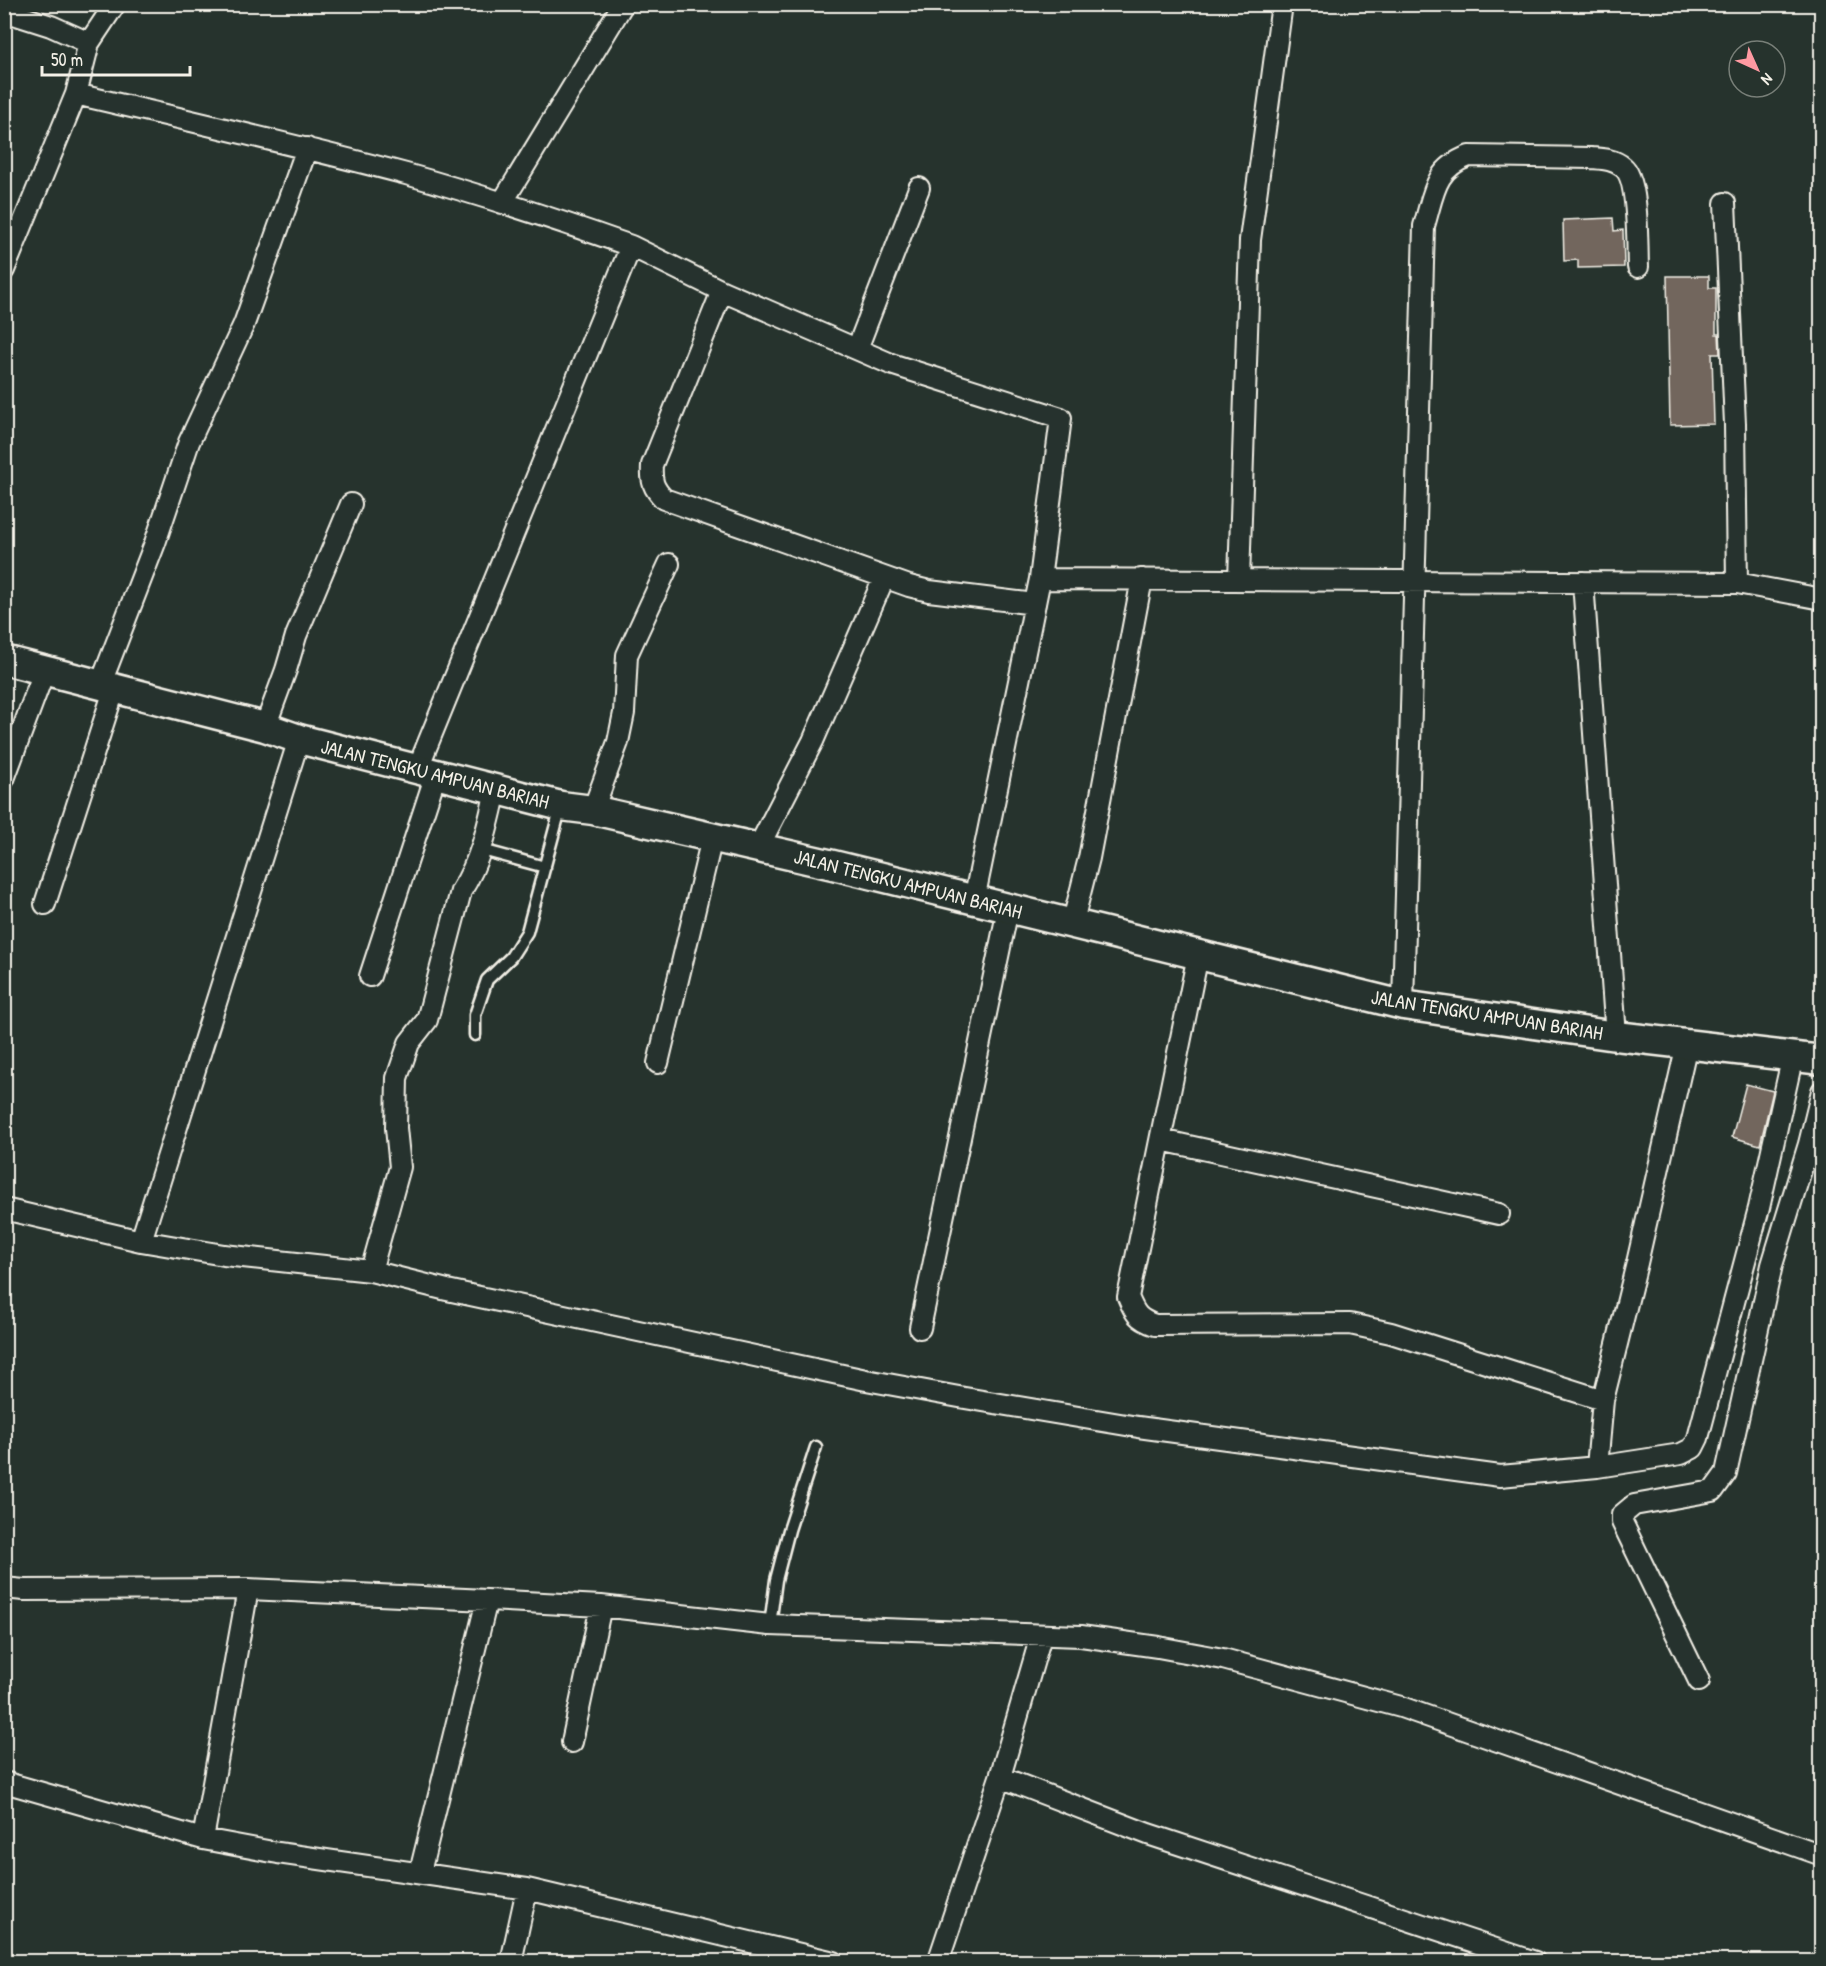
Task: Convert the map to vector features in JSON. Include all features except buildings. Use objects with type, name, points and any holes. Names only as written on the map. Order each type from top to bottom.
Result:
[{"type":"main road","name":"JALAN TENGKU AMPUAN BARIAH","points":[[4,660],[108,685],[265,727],[299,739],[496,790],[758,848],[1403,1005],[1616,1036],[1821,1060]]},
{"type":"street","points":[[4,270],[76,94],[89,43],[115,4]]},
{"type":"street","points":[[502,203],[623,4]]},
{"type":"street","points":[[1239,580],[1250,240],[1282,4]]},
{"type":"street","points":[[4,11],[51,26],[89,43]]},
{"type":"street","points":[[76,94],[307,148],[502,203],[631,246],[722,291],[913,372],[1061,418],[1040,579],[974,900]]},
{"type":"street","points":[[45,904],[108,685],[189,442],[244,324],[307,148]]},
{"type":"street","points":[[1403,1005],[1424,226],[1437,182],[1453,162],[1469,156],[1610,160],[1624,167],[1633,184],[1638,267]]},
{"type":"street","points":[[857,349],[919,188]]},
{"type":"street","points":[[1725,203],[1735,424],[1737,583]]},
{"type":"street","points":[[370,976],[427,772],[631,246]]},
{"type":"street","points":[[722,291],[652,465],[653,488],[664,499],[884,578],[929,591],[1035,604]]},
{"type":"street","points":[[265,727],[296,636],[351,504]]},
{"type":"street","points":[[593,810],[618,742],[624,713],[627,655],[669,564]]},
{"type":"street","points":[[758,848],[813,741],[884,578]]},
{"type":"street","points":[[1040,579],[1737,583],[1821,599]]},
{"type":"street","points":[[1072,924],[1089,858],[1142,579]]},
{"type":"street","points":[[1583,582],[1616,1036]]},
{"type":"street","points":[[4,779],[45,669]]},
{"type":"street","points":[[141,1241],[299,739]]},
{"type":"street","points":[[371,1271],[400,1167],[396,1128],[397,1078],[409,1043],[427,1020],[460,891],[471,875],[482,850],[496,790]]},
{"type":"street","points":[[658,1063],[712,838]]},
{"type":"street","points":[[920,1328],[1008,909]]},
{"type":"street","points":[[1198,955],[1128,1297],[1133,1310],[1141,1320],[1155,1325],[1350,1324],[1391,1334],[1603,1400]]},
{"type":"street","points":[[1596,1467],[1603,1400],[1637,1263],[1686,1044]]},
{"type":"street","points":[[4,1209],[141,1241],[224,1255],[371,1271],[447,1290],[866,1380],[1138,1427],[1500,1476],[1596,1467],[1681,1454],[1693,1448],[1698,1438],[1759,1208],[1792,1055]]},
{"type":"street","points":[[1699,1681],[1622,1522],[1622,1515],[1634,1505],[1713,1491],[1726,1473],[1772,1265],[1809,1144],[1821,1091]]},
{"type":"street","points":[[1161,1140],[1499,1214]]},
{"type":"street","points":[[1722,1348],[1750,1368]]},
{"type":"street","points":[[4,1588],[24,1590],[248,1589],[601,1606],[770,1625],[1081,1636],[1212,1657],[1371,1698],[1821,1855]]},
{"type":"street","points":[[203,1839],[248,1589]]},
{"type":"street","points":[[420,1872],[487,1600]]},
{"type":"street","points":[[572,1742],[601,1606]]},
{"type":"street","points":[[938,1962],[1000,1777],[1041,1636]]},
{"type":"street","points":[[1000,1777],[1148,1834],[1535,1962]]},
{"type":"street","points":[[4,1782],[203,1839],[278,1853],[527,1888],[834,1962]]},
{"type":"street","points":[[511,1962],[527,1888]]},
{"type":"lane","points":[[475,1035],[475,1015],[487,980],[511,957],[527,932],[561,806]]},
{"type":"lane","points":[[482,850],[545,867]]},
{"type":"lane","points":[[770,1625],[776,1580],[816,1447]]}]
